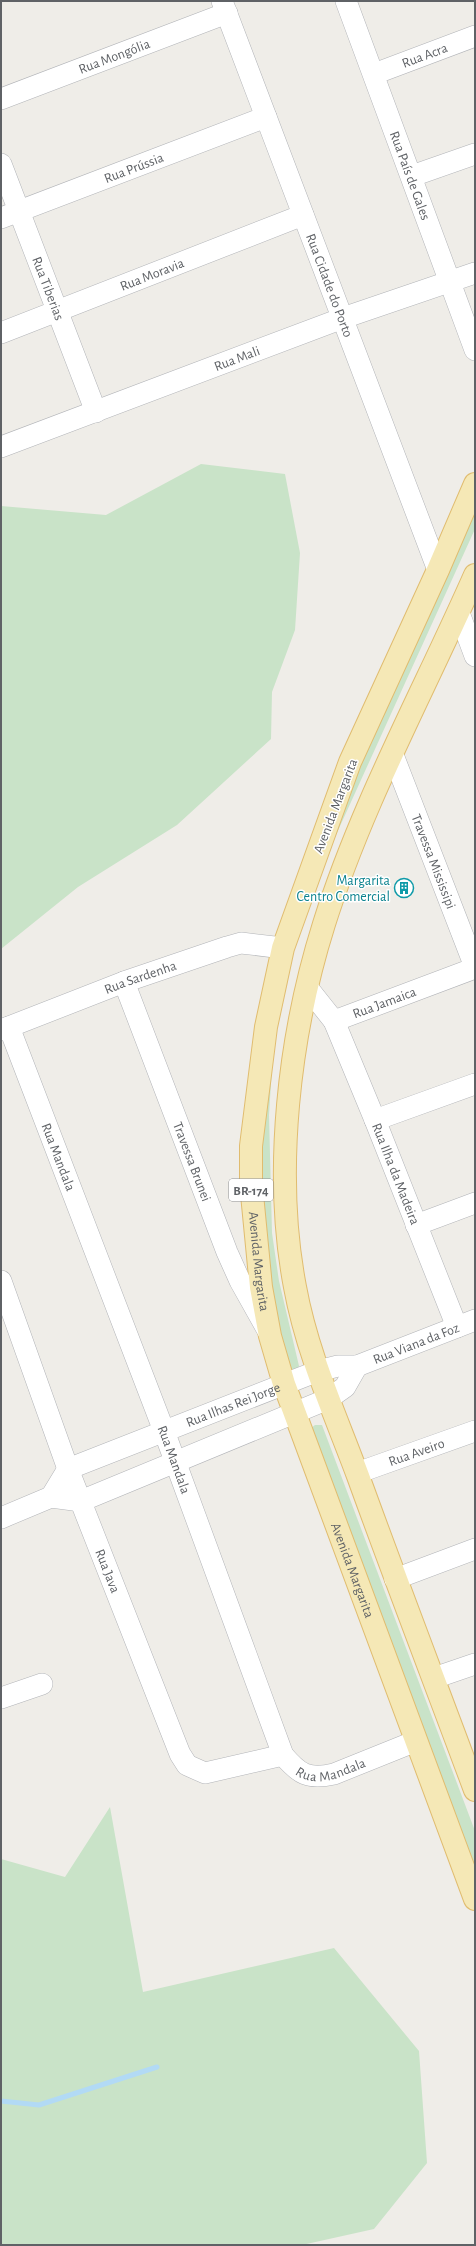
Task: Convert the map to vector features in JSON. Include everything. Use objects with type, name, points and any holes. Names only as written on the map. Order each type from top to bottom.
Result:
[{"type":"main road","name":"Avenida Margarita","points":[[475,484],[438,570],[350,762],[282,948],[266,1027],[251,1146],[251,1184],[261,1286],[270,1336],[284,1384],[475,1899]]},
{"type":"main road","name":"BR-174","points":[[475,575],[393,755],[337,885],[323,928],[307,987],[289,1102],[285,1172],[290,1255],[295,1289],[318,1372],[475,1788]]},
{"type":"street","name":"Rua País de Gales","points":[[346,1],[412,176],[475,350]]},
{"type":"street","name":"Rua Mongólia","points":[[1,99],[224,7]]},
{"type":"street","name":"Rua Cidade do Porto","points":[[224,7],[438,570]]},
{"type":"street","name":"Rua Acra","points":[[374,74],[475,36]]},
{"type":"street","name":"Rua Prússia","points":[[10,214],[266,117]]},
{"type":"street","points":[[412,176],[475,154]]},
{"type":"street","name":"Rua Tiberias","points":[[1,164],[10,214],[58,310],[96,412]]},
{"type":"street","name":"Rua Moravia","points":[[1,333],[303,215]]},
{"type":"street","name":"Rua Mali","points":[[1,447],[342,318],[475,273]]},
{"type":"street","points":[[459,613],[475,656]]},
{"type":"street","name":"Travessa Mississipi","points":[[393,755],[475,968]]},
{"type":"street","name":"Rua Sardenha","points":[[5,1029],[124,982],[241,943],[282,948]]},
{"type":"street","name":"Rua Jamaica","points":[[307,987],[334,1021],[475,968]]},
{"type":"street","name":"Travessa Brunei","points":[[124,982],[227,1252],[240,1281],[270,1336]]},
{"type":"street","name":"Rua Ilha da Madeira","points":[[334,1021],[416,1225],[466,1324]]},
{"type":"street","name":"Rua Mandala","points":[[5,1029],[164,1431],[283,1755],[295,1769],[306,1775],[320,1777],[334,1774],[416,1741]]},
{"type":"street","points":[[375,1120],[475,1084]]},
{"type":"street","points":[[416,1225],[475,1203]]},
{"type":"street","name":"Rua Java","points":[[1,1281],[68,1469],[180,1754],[187,1765],[205,1773],[283,1755]]},
{"type":"street","name":"Rua Viana da Foz","points":[[318,1372],[338,1366],[357,1366],[466,1324]]},
{"type":"street","name":"Rua Viana da Foz","points":[[328,1399],[345,1387],[357,1366]]},
{"type":"street","name":"Rua Ilhas Rei Jorge","points":[[68,1469],[318,1372]]},
{"type":"street","points":[[1,1518],[51,1497],[81,1501],[328,1399]]},
{"type":"street","name":"Rua Aveiro","points":[[357,1473],[475,1431]]},
{"type":"street","points":[[51,1497],[68,1469]]},
{"type":"street","points":[[395,1578],[475,1549]]},
{"type":"street","points":[[434,1678],[475,1664]]},
{"type":"street","points":[[1,1698],[42,1684]]},
{"type":"green space","points":[[201,464],[285,474],[300,553],[295,630],[272,692],[271,739],[177,825],[78,887],[1,949],[1,506],[106,515]]},
{"type":"green space","points":[[475,472],[475,529],[316,879],[297,930],[274,1035],[269,1115],[272,1233],[279,1281],[299,1366],[298,1369],[288,1372],[273,1329],[254,1188],[268,980],[431,575]]},
{"type":"green space","points":[[315,1425],[322,1425],[475,1831],[475,1875],[310,1429]]},
{"type":"green space","points":[[110,1807],[143,1992],[334,1948],[419,2051],[427,2163],[374,2229],[302,2245],[1,2245],[1,1859],[65,1877]]},
{"type":"waterway","points":[[1,2101],[39,2105],[157,2067]]},
{"type":"place","name":"Margarita Centro Comercial","points":[[404,888]]}]
